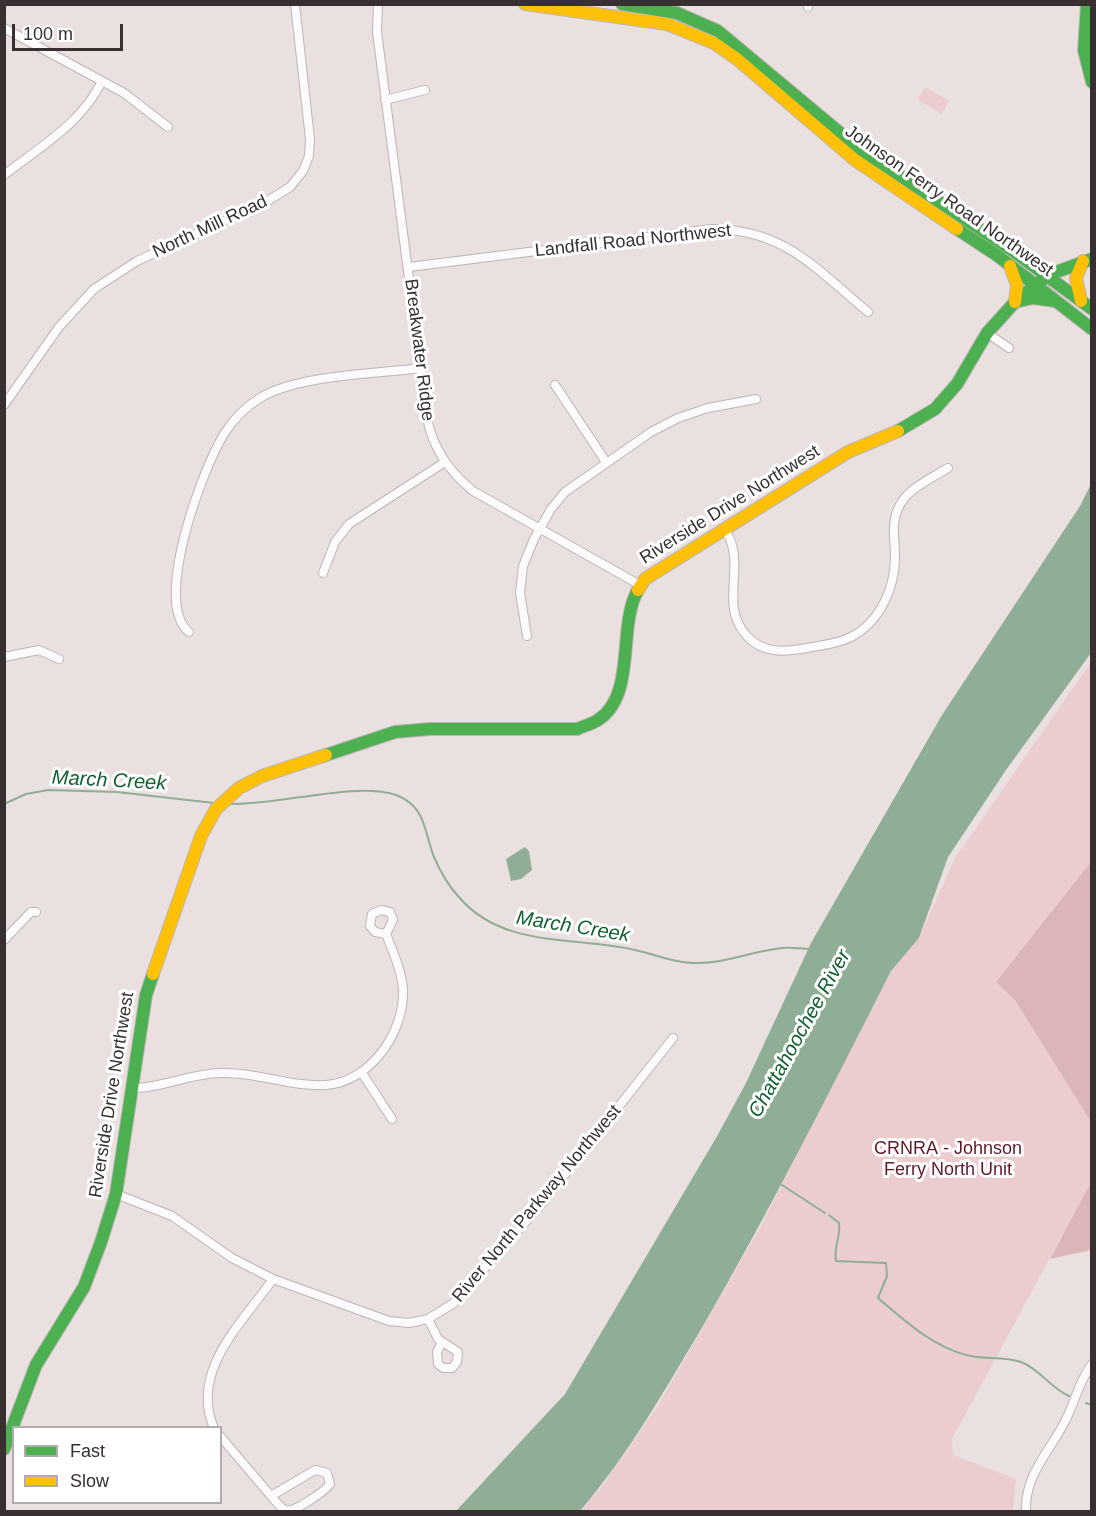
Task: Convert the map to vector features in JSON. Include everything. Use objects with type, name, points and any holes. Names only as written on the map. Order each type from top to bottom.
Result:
[{"type":"street","name":"North Mill Road","points":[[4,405],[59,327],[94,289],[137,261],[266,202],[297,179],[309,156],[310,139],[294,4]]},
{"type":"street","name":"Breakwater Ridge","points":[[378,4],[377,32],[385,100],[409,267],[428,426],[445,462],[473,491],[640,585]]},
{"type":"street","name":"Johnson Ferry Road Northwest","points":[[525,4],[610,10],[675,26],[714,43],[737,59],[855,160],[1036,284],[1092,329]]},
{"type":"street","name":"Johnson Ferry Road Northwest","points":[[622,4],[677,13],[718,31],[857,147],[1048,275],[1086,305]]},
{"type":"street","points":[[1087,4],[1084,50],[1092,82]]},
{"type":"street","points":[[4,28],[139,103],[168,127]]},
{"type":"street","points":[[4,175],[75,120],[90,103],[102,81]]},
{"type":"street","points":[[385,100],[425,90]]},
{"type":"street","name":"Landfall Road Northwest","points":[[409,267],[712,229],[736,229],[762,235],[787,247],[868,312]]},
{"type":"street","points":[[1086,305],[1076,278],[1088,260]]},
{"type":"street","name":"Riverside Drive Northwest","points":[[13,1426],[36,1365],[88,1277],[116,1194],[146,995],[201,836],[208,822],[227,798],[262,776],[395,732],[430,729],[577,729],[591,726],[604,718],[617,697],[632,610],[640,585],[660,567],[848,452],[894,434],[935,409],[957,384],[987,333],[1015,302],[1048,275],[1088,260]]},
{"type":"street","points":[[1009,265],[1016,281],[1015,302],[1033,298],[1057,301]]},
{"type":"street","points":[[987,333],[1009,348]]},
{"type":"street","points":[[189,632],[181,624],[177,612],[180,548],[216,449],[234,420],[259,399],[288,386],[421,368]]},
{"type":"street","points":[[555,385],[606,462]]},
{"type":"street","points":[[527,636],[520,580],[528,552],[540,529],[551,509],[566,492],[606,462],[678,418],[708,408],[756,399]]},
{"type":"street","points":[[324,573],[335,542],[349,524],[445,462]]},
{"type":"street","points":[[724,529],[731,538],[735,550],[734,612],[747,636],[761,646],[780,651],[837,643],[865,627],[887,597],[895,566],[893,523],[902,502],[915,488],[948,468]]},
{"type":"street","points":[[4,657],[39,650],[59,659]]},
{"type":"street","points":[[4,940],[21,920],[31,912],[36,912]]},
{"type":"street","points":[[132,1088],[143,1088],[203,1074],[250,1074],[327,1085],[345,1082],[362,1073],[374,1062],[385,1046],[402,1005],[400,973],[386,934]]},
{"type":"street","name":"River North Parkway Northwest","points":[[116,1194],[172,1216],[232,1258],[273,1279],[389,1321],[409,1323],[428,1319],[454,1303],[543,1202],[673,1038]]},
{"type":"street","points":[[362,1073],[392,1119]]},
{"type":"street","points":[[213,1426],[208,1408],[207,1389],[210,1374],[217,1359],[273,1279]]},
{"type":"street","points":[[428,1319],[442,1342]]},
{"type":"street","points":[[1026,1512],[1027,1497],[1035,1468],[1064,1424],[1084,1376],[1092,1364]]},
{"type":"street","name":"Riverside Drive Northwest","points":[[4,1449],[12,1428]]},
{"type":"street","points":[[222,1438],[271,1496],[284,1509],[292,1510],[326,1490],[330,1484],[329,1477],[324,1471],[315,1470],[271,1496]]},
{"type":"green space","points":[[925,87],[949,101],[942,114],[918,100]]},
{"type":"green space","name":"CRNRA - Johnson Ferry North Unit","points":[[1091,662],[1091,889],[1015,1000],[1091,1122],[1091,1182],[952,1439],[953,1455],[1016,1479],[1013,1511],[580,1512],[602,1486],[659,1404],[757,1233],[891,971],[919,938],[955,858]]},
{"type":"shaded area","points":[[1091,862],[1091,1122],[1015,1000],[996,982]]},
{"type":"shaded area","points":[[1091,1182],[1091,1250],[1050,1259]]},
{"type":"water","name":"Chattahoochee River","points":[[1091,484],[1091,653],[1006,770],[948,857],[919,938],[891,971],[752,1238],[660,1398],[630,1445],[580,1511],[456,1511],[565,1394],[716,1138],[745,1085],[811,943],[942,715],[1080,506]]},
{"type":"water","points":[[525,847],[529,851],[532,870],[521,879],[511,881],[506,859]]},
{"type":"waterway","name":"March Creek","points":[[4,804],[26,794],[48,790],[117,792],[214,803]]},
{"type":"waterway","name":"March Creek","points":[[229,804],[248,804],[338,792],[379,791],[396,795],[406,800],[419,813],[436,862],[458,896],[476,913],[496,925],[517,933],[635,950],[686,963],[716,962],[782,948],[810,949]]},
{"type":"waterway","points":[[782,1185],[825,1213]]},
{"type":"waterway","points":[[829,1215],[839,1223],[836,1261],[886,1263],[887,1276],[878,1298],[909,1324],[930,1339],[954,1351],[966,1355],[1007,1359],[1028,1365],[1062,1393],[1069,1396]]},
{"type":"waterway","points":[[1086,1403],[1092,1405]]},
{"type":"traffic: fast","points":[[622,4],[677,13],[718,31],[857,147],[1013,251],[1092,309]]},
{"type":"traffic: fast","points":[[1087,4],[1084,50],[1092,82]]},
{"type":"traffic: fast","points":[[957,229],[998,256],[1092,329]]},
{"type":"traffic: fast","points":[[898,431],[935,409],[957,384],[987,333],[1015,302],[1048,275],[1092,259]]},
{"type":"traffic: fast","points":[[1015,302],[1033,298],[1055,301]]},
{"type":"traffic: fast","points":[[326,755],[395,732],[430,729],[577,729],[598,720],[610,709],[618,694],[625,659],[628,622],[638,590]]},
{"type":"traffic: fast","points":[[13,1426],[36,1365],[84,1287],[116,1194],[146,995],[153,974]]},
{"type":"traffic: fast","points":[[4,1449],[12,1428]]},
{"type":"traffic: slow","points":[[525,4],[667,24],[714,43],[737,59],[855,160],[957,229]]},
{"type":"traffic: slow","points":[[1081,301],[1076,278],[1083,261]]},
{"type":"traffic: slow","points":[[1010,266],[1017,285],[1015,302]]},
{"type":"traffic: slow","points":[[638,590],[645,579],[848,452],[898,431]]},
{"type":"traffic: slow","points":[[153,974],[201,836],[216,809],[239,788],[262,776],[326,755]]}]
